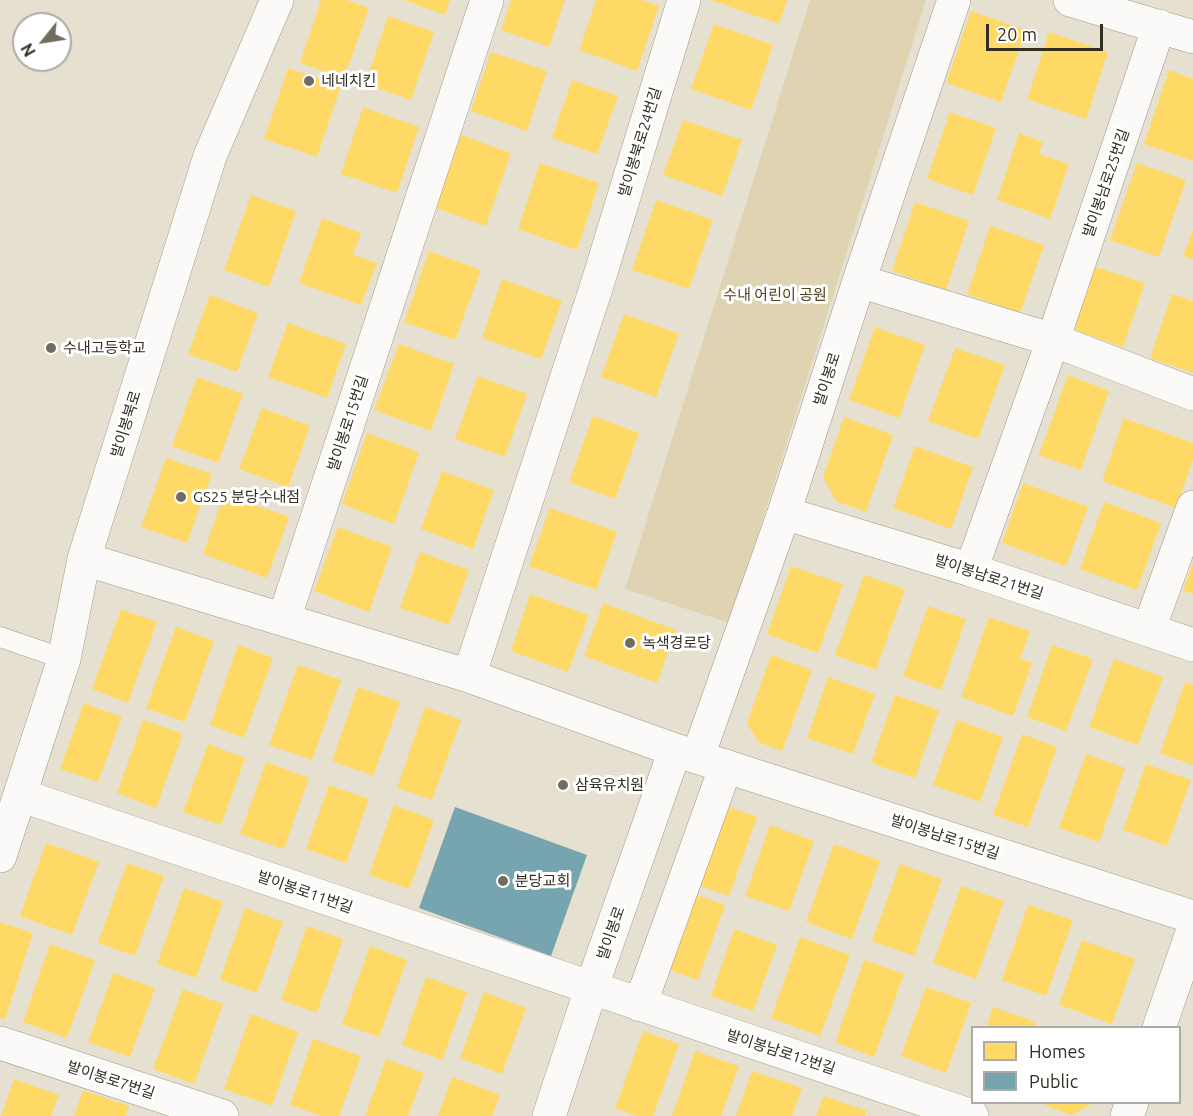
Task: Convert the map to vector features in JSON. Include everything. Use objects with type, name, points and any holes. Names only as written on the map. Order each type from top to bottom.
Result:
[{"type":"street","name":"발이봉북로","points":[[0,856],[64,659],[84,559],[210,156],[277,0]]},
{"type":"street","name":"발이봉로15번길","points":[[284,620],[487,0]]},
{"type":"street","name":"발이봉북로24번길","points":[[469,676],[597,285],[684,0]]},
{"type":"street","name":"발이봉로","points":[[549,1116],[591,989],[700,757],[784,513],[859,280],[954,0]]},
{"type":"street","points":[[1070,0],[1193,37]]},
{"type":"street","name":"발이봉남로25번길","points":[[971,570],[1053,340],[1159,26]]},
{"type":"street","points":[[859,280],[1053,340],[1193,394]]},
{"type":"street","points":[[1149,629],[1193,507]]},
{"type":"street","name":"발이봉남로21번길","points":[[784,513],[971,570],[1193,645]]},
{"type":"street","points":[[84,559],[469,676],[700,757],[640,1005]]},
{"type":"street","name":"발이봉남로15번길","points":[[700,757],[1193,917]]},
{"type":"street","name":"발이봉로11번길","points":[[20,795],[591,989]]},
{"type":"street","points":[[1160,1026],[1193,930]]},
{"type":"street","name":"발이봉남로12번길","points":[[591,989],[972,1116]]},
{"type":"street","name":"발이봉로7번길","points":[[0,1043],[222,1116]]},
{"type":"lane","points":[[0,637],[64,659]]},
{"type":"green space","name":"수내 어린이 공원","points":[[810,0],[926,0],[730,623],[625,589]]},
{"type":"building: Homes","points":[[321,0],[347,0],[369,8],[344,78],[300,63]]},
{"type":"building: Homes","points":[[404,0],[450,0],[445,15]]},
{"type":"building: Homes","points":[[511,0],[565,0],[549,47],[501,30]]},
{"type":"building: Homes","points":[[596,0],[642,0],[659,6],[637,71],[579,50]]},
{"type":"building: Homes","points":[[711,0],[787,0],[779,24]]},
{"type":"building: Homes","points":[[971,11],[1026,30],[1001,102],[946,83]]},
{"type":"building: Homes","points":[[388,16],[434,32],[411,100],[365,84]]},
{"type":"building: Homes","points":[[714,24],[773,45],[751,110],[691,89]]},
{"type":"building: Homes","points":[[1049,32],[1108,52],[1086,119],[1027,99]]},
{"type":"building: Homes","points":[[491,52],[547,71],[527,131],[471,111]]},
{"type":"building: Homes","points":[[288,68],[341,86],[317,157],[264,139]]},
{"type":"building: Homes","points":[[1169,70],[1193,79],[1193,161],[1144,144]]},
{"type":"building: Homes","points":[[572,80],[618,96],[597,154],[552,138]]},
{"type":"building: Homes","points":[[363,107],[419,127],[397,193],[341,174]]},
{"type":"building: Homes","points":[[950,112],[996,128],[973,195],[927,179]]},
{"type":"building: Homes","points":[[683,120],[742,140],[722,196],[663,175]]},
{"type":"building: Homes","points":[[1019,133],[1043,142],[1039,154],[1069,164],[1050,219],[997,200]]},
{"type":"building: Homes","points":[[461,135],[511,153],[486,226],[436,208]]},
{"type":"building: Homes","points":[[540,163],[599,183],[577,250],[518,229]]},
{"type":"building: Homes","points":[[1137,163],[1186,180],[1159,257],[1110,240]]},
{"type":"building: Homes","points":[[251,195],[296,211],[269,287],[224,270]]},
{"type":"building: Homes","points":[[656,200],[713,220],[689,289],[632,270]]},
{"type":"building: Homes","points":[[915,202],[969,221],[946,290],[892,271]]},
{"type":"building: Homes","points":[[322,218],[361,233],[353,255],[377,263],[361,305],[299,283]]},
{"type":"building: Homes","points":[[990,226],[1044,245],[1020,313],[967,294]]},
{"type":"building: Homes","points":[[1193,230],[1193,259],[1183,256]]},
{"type":"building: Homes","points":[[429,251],[481,270],[455,340],[404,322]]},
{"type":"building: Homes","points":[[1093,266],[1145,283],[1123,347],[1072,329]]},
{"type":"building: Homes","points":[[502,279],[562,301],[541,359],[482,338]]},
{"type":"building: Homes","points":[[1172,294],[1193,301],[1193,373],[1150,358]]},
{"type":"building: Homes","points":[[210,295],[258,313],[237,372],[188,354]]},
{"type":"building: Homes","points":[[624,314],[679,334],[656,397],[601,377]]},
{"type":"building: Homes","points":[[288,323],[346,344],[327,398],[268,377]]},
{"type":"building: Homes","points":[[875,327],[925,345],[899,418],[849,400]]},
{"type":"building: Homes","points":[[399,344],[454,364],[431,431],[374,410]]},
{"type":"building: Homes","points":[[955,348],[1005,365],[978,439],[928,421]]},
{"type":"building: Homes","points":[[1068,375],[1109,391],[1081,470],[1039,455]]},
{"type":"building: Homes","points":[[478,376],[527,394],[505,457],[455,439]]},
{"type":"building: Homes","points":[[197,377],[243,394],[218,463],[172,446]]},
{"type":"building: Homes","points":[[262,408],[310,426],[288,487],[239,469]]},
{"type":"building: Homes","points":[[593,416],[639,433],[615,499],[569,482]]},
{"type":"building: Homes","points":[[844,417],[893,435],[866,512],[836,501],[823,477]]},
{"type":"building: Homes","points":[[1124,418],[1193,443],[1193,460],[1176,508],[1102,481]]},
{"type":"building: Homes","points":[[367,433],[419,452],[394,524],[342,504]]},
{"type":"building: Homes","points":[[915,446],[973,467],[951,529],[893,508]]},
{"type":"building: Homes","points":[[166,458],[212,474],[187,543],[141,527]]},
{"type":"building: Homes","points":[[442,471],[494,490],[473,549],[421,529]]},
{"type":"building: Homes","points":[[1023,483],[1088,507],[1066,566],[1002,543]]},
{"type":"building: Homes","points":[[224,494],[289,517],[267,578],[203,554]]},
{"type":"building: Homes","points":[[1104,502],[1161,523],[1137,590],[1080,569]]},
{"type":"building: Homes","points":[[550,508],[617,532],[596,590],[529,566]]},
{"type":"building: Homes","points":[[338,527],[392,547],[369,612],[314,591]]},
{"type":"building: Homes","points":[[420,552],[469,570],[449,625],[400,608]]},
{"type":"building: Homes","points":[[1193,563],[1193,594],[1183,590]]},
{"type":"building: Homes","points":[[791,566],[843,584],[818,653],[767,634]]},
{"type":"building: Homes","points":[[864,575],[905,589],[876,670],[835,655]]},
{"type":"building: Homes","points":[[530,594],[589,615],[568,672],[511,651]]},
{"type":"building: Homes","name":"녹색경로당","points":[[603,603],[676,630],[657,683],[584,656]]},
{"type":"building: Homes","points":[[928,606],[966,619],[941,690],[903,676]]},
{"type":"building: Homes","points":[[121,609],[157,622],[128,703],[92,689]]},
{"type":"building: Homes","points":[[989,617],[1030,631],[1020,659],[1032,663],[1013,716],[961,697]]},
{"type":"building: Homes","points":[[176,627],[214,641],[185,722],[146,708]]},
{"type":"building: Homes","points":[[238,645],[273,658],[244,738],[210,725]]},
{"type":"building: Homes","points":[[1052,645],[1093,659],[1066,731],[1027,717]]},
{"type":"building: Homes","points":[[771,655],[812,670],[782,751],[758,742],[747,723]]},
{"type":"building: Homes","points":[[1114,659],[1163,677],[1138,745],[1089,727]]},
{"type":"building: Homes","points":[[298,665],[341,680],[312,760],[269,745]]},
{"type":"building: Homes","points":[[828,677],[875,694],[853,754],[807,738]]},
{"type":"building: Homes","points":[[1185,682],[1193,685],[1193,765],[1160,753]]},
{"type":"building: Homes","points":[[358,687],[400,702],[373,776],[332,761]]},
{"type":"building: Homes","points":[[895,695],[939,710],[915,778],[871,763]]},
{"type":"building: Homes","points":[[84,703],[122,717],[98,782],[60,769]]},
{"type":"building: Homes","points":[[425,707],[461,720],[432,800],[397,788]]},
{"type":"building: Homes","points":[[143,720],[183,734],[156,808],[117,793]]},
{"type":"building: Homes","points":[[957,720],[1003,737],[980,802],[933,785]]},
{"type":"building: Homes","points":[[1022,734],[1057,747],[1028,827],[993,815]]},
{"type":"building: Homes","points":[[208,744],[245,758],[221,825],[183,812]]},
{"type":"building: Homes","points":[[1086,754],[1125,768],[1099,842],[1059,828]]},
{"type":"building: Homes","points":[[266,762],[309,778],[284,849],[240,834]]},
{"type":"building: Homes","points":[[1146,764],[1191,780],[1167,846],[1123,830]]},
{"type":"building: Homes","points":[[329,785],[369,799],[346,863],[306,849]]},
{"type":"building: Homes","points":[[718,803],[757,817],[729,896],[689,882]]},
{"type":"building: Homes","points":[[394,805],[434,820],[409,889],[369,875]]},
{"type":"building: Homes","points":[[770,825],[814,841],[789,911],[745,896]]},
{"type":"building: Homes","points":[[46,843],[99,862],[72,935],[20,916]]},
{"type":"building: Homes","points":[[834,844],[880,861],[852,939],[806,922]]},
{"type":"building: Homes","points":[[127,863],[164,876],[135,956],[98,943]]},
{"type":"building: Homes","points":[[900,864],[942,879],[914,956],[872,941]]},
{"type":"building: Homes","points":[[961,886],[1004,901],[976,979],[933,963]]},
{"type":"building: Homes","points":[[184,888],[223,902],[196,978],[157,964]]},
{"type":"building: Homes","points":[[683,890],[725,905],[698,980],[657,966]]},
{"type":"building: Homes","points":[[1028,905],[1073,920],[1046,996],[1002,980]]},
{"type":"building: Homes","points":[[245,908],[283,922],[257,993],[220,980]]},
{"type":"building: Homes","points":[[0,922],[33,933],[5,1019],[0,1018]]},
{"type":"building: Homes","points":[[307,926],[343,939],[317,1013],[281,1000]]},
{"type":"building: Homes","points":[[734,929],[777,945],[753,1011],[711,996]]},
{"type":"building: Homes","points":[[800,937],[850,955],[820,1036],[771,1018]]},
{"type":"building: Homes","points":[[1082,940],[1135,959],[1112,1024],[1059,1005]]},
{"type":"building: Homes","points":[[50,944],[95,960],[67,1038],[23,1022]]},
{"type":"building: Homes","points":[[370,946],[407,960],[379,1037],[342,1024]]},
{"type":"building: Homes","points":[[864,960],[904,974],[874,1057],[835,1042]]},
{"type":"building: Homes","points":[[113,973],[155,988],[130,1057],[88,1042]]},
{"type":"building: Homes","points":[[426,977],[467,992],[442,1060],[402,1045]]},
{"type":"building: Homes","points":[[926,987],[971,1003],[946,1073],[901,1056]]},
{"type":"building: Homes","points":[[183,989],[223,1004],[194,1084],[153,1069]]},
{"type":"building: Homes","points":[[484,992],[526,1008],[502,1074],[460,1058]]},
{"type":"building: Homes","points":[[993,1007],[1036,1022],[1035,1026],[987,1026]]},
{"type":"building: Homes","points":[[251,1014],[298,1032],[272,1106],[224,1089]]},
{"type":"building: Homes","points":[[643,1031],[679,1044],[653,1116],[637,1116],[615,1108]]},
{"type":"building: Homes","points":[[313,1039],[361,1056],[339,1116],[321,1116],[290,1105]]},
{"type":"building: Homes","points":[[695,1051],[739,1066],[721,1116],[672,1116]]},
{"type":"building: Homes","points":[[386,1059],[424,1073],[408,1116],[365,1116]]},
{"type":"building: Homes","points":[[752,1071],[802,1088],[792,1116],[736,1116]]},
{"type":"building: Homes","points":[[452,1077],[500,1095],[492,1116],[438,1116]]},
{"type":"building: Homes","points":[[14,1079],[59,1095],[51,1116],[1,1116]]},
{"type":"building: Homes","points":[[83,1090],[129,1106],[125,1116],[74,1116]]},
{"type":"building: Homes","points":[[824,1096],[867,1111],[865,1116],[816,1116]]},
{"type":"building: Homes","points":[[1043,1104],[1091,1104],[1071,1115]]},
{"type":"building: Public","name":"분당교회","points":[[455,807],[587,855],[551,956],[419,908]]},
{"type":"place","name":"네네치킨","points":[[309,81]]},
{"type":"place","name":"수내고등학교","points":[[51,348]]},
{"type":"place","name":"GS25 분당수내점","points":[[181,497]]},
{"type":"place","name":"녹색경로당","points":[[630,643]]},
{"type":"place","name":"삼육유치원","points":[[563,785]]},
{"type":"place","name":"분당교회","points":[[503,881]]}]
